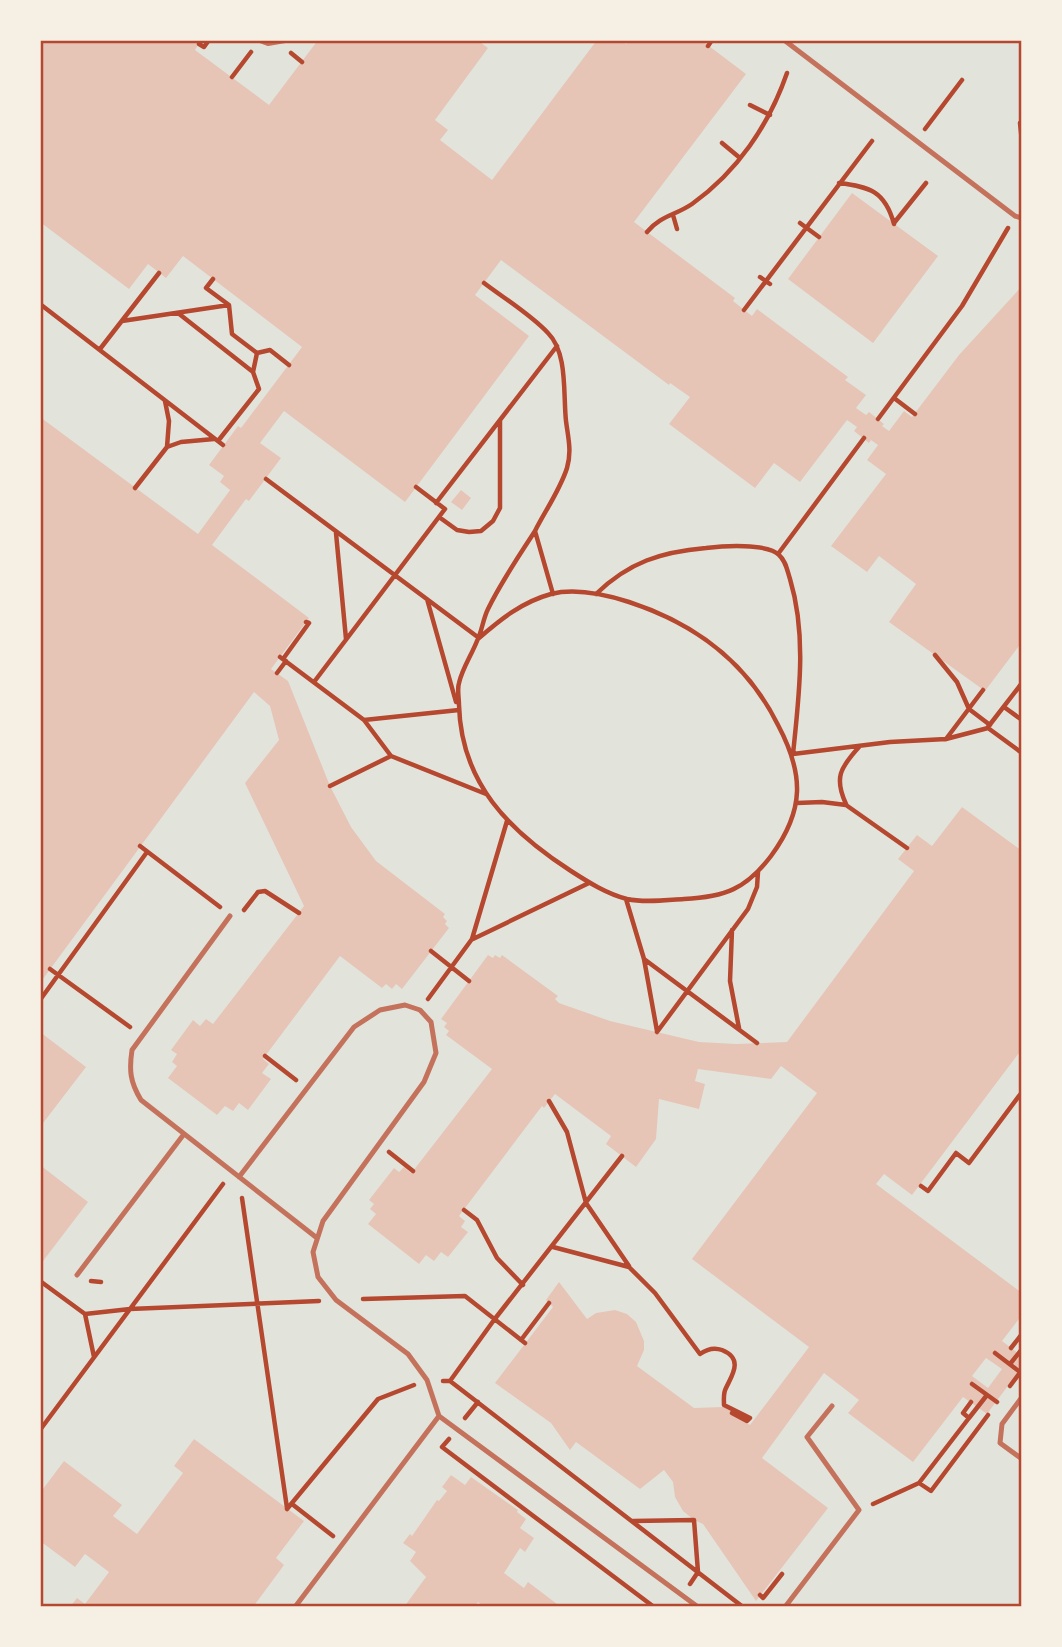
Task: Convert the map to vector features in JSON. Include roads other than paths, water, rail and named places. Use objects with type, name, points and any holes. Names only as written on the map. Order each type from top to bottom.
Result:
[{"type":"street","points":[[260,40],[268,43],[285,40]]},
{"type":"lane","points":[[784,40],[1018,217]]},
{"type":"lane","points":[[230,916],[132,1050],[129,1070],[131,1083],[141,1100],[317,1238]]},
{"type":"lane","points":[[239,1177],[354,1027],[380,1010],[405,1004],[420,1010],[431,1022],[436,1053],[424,1082],[324,1221],[313,1252],[318,1277],[336,1300],[408,1354],[427,1380],[439,1416],[698,1607]]},
{"type":"lane","points":[[77,1275],[184,1134]]},
{"type":"lane","points":[[1022,1397],[1002,1424],[1000,1443],[1022,1459]]},
{"type":"lane","points":[[785,1607],[859,1510],[807,1437],[832,1406]]},
{"type":"lane","points":[[295,1607],[439,1416]]}]
